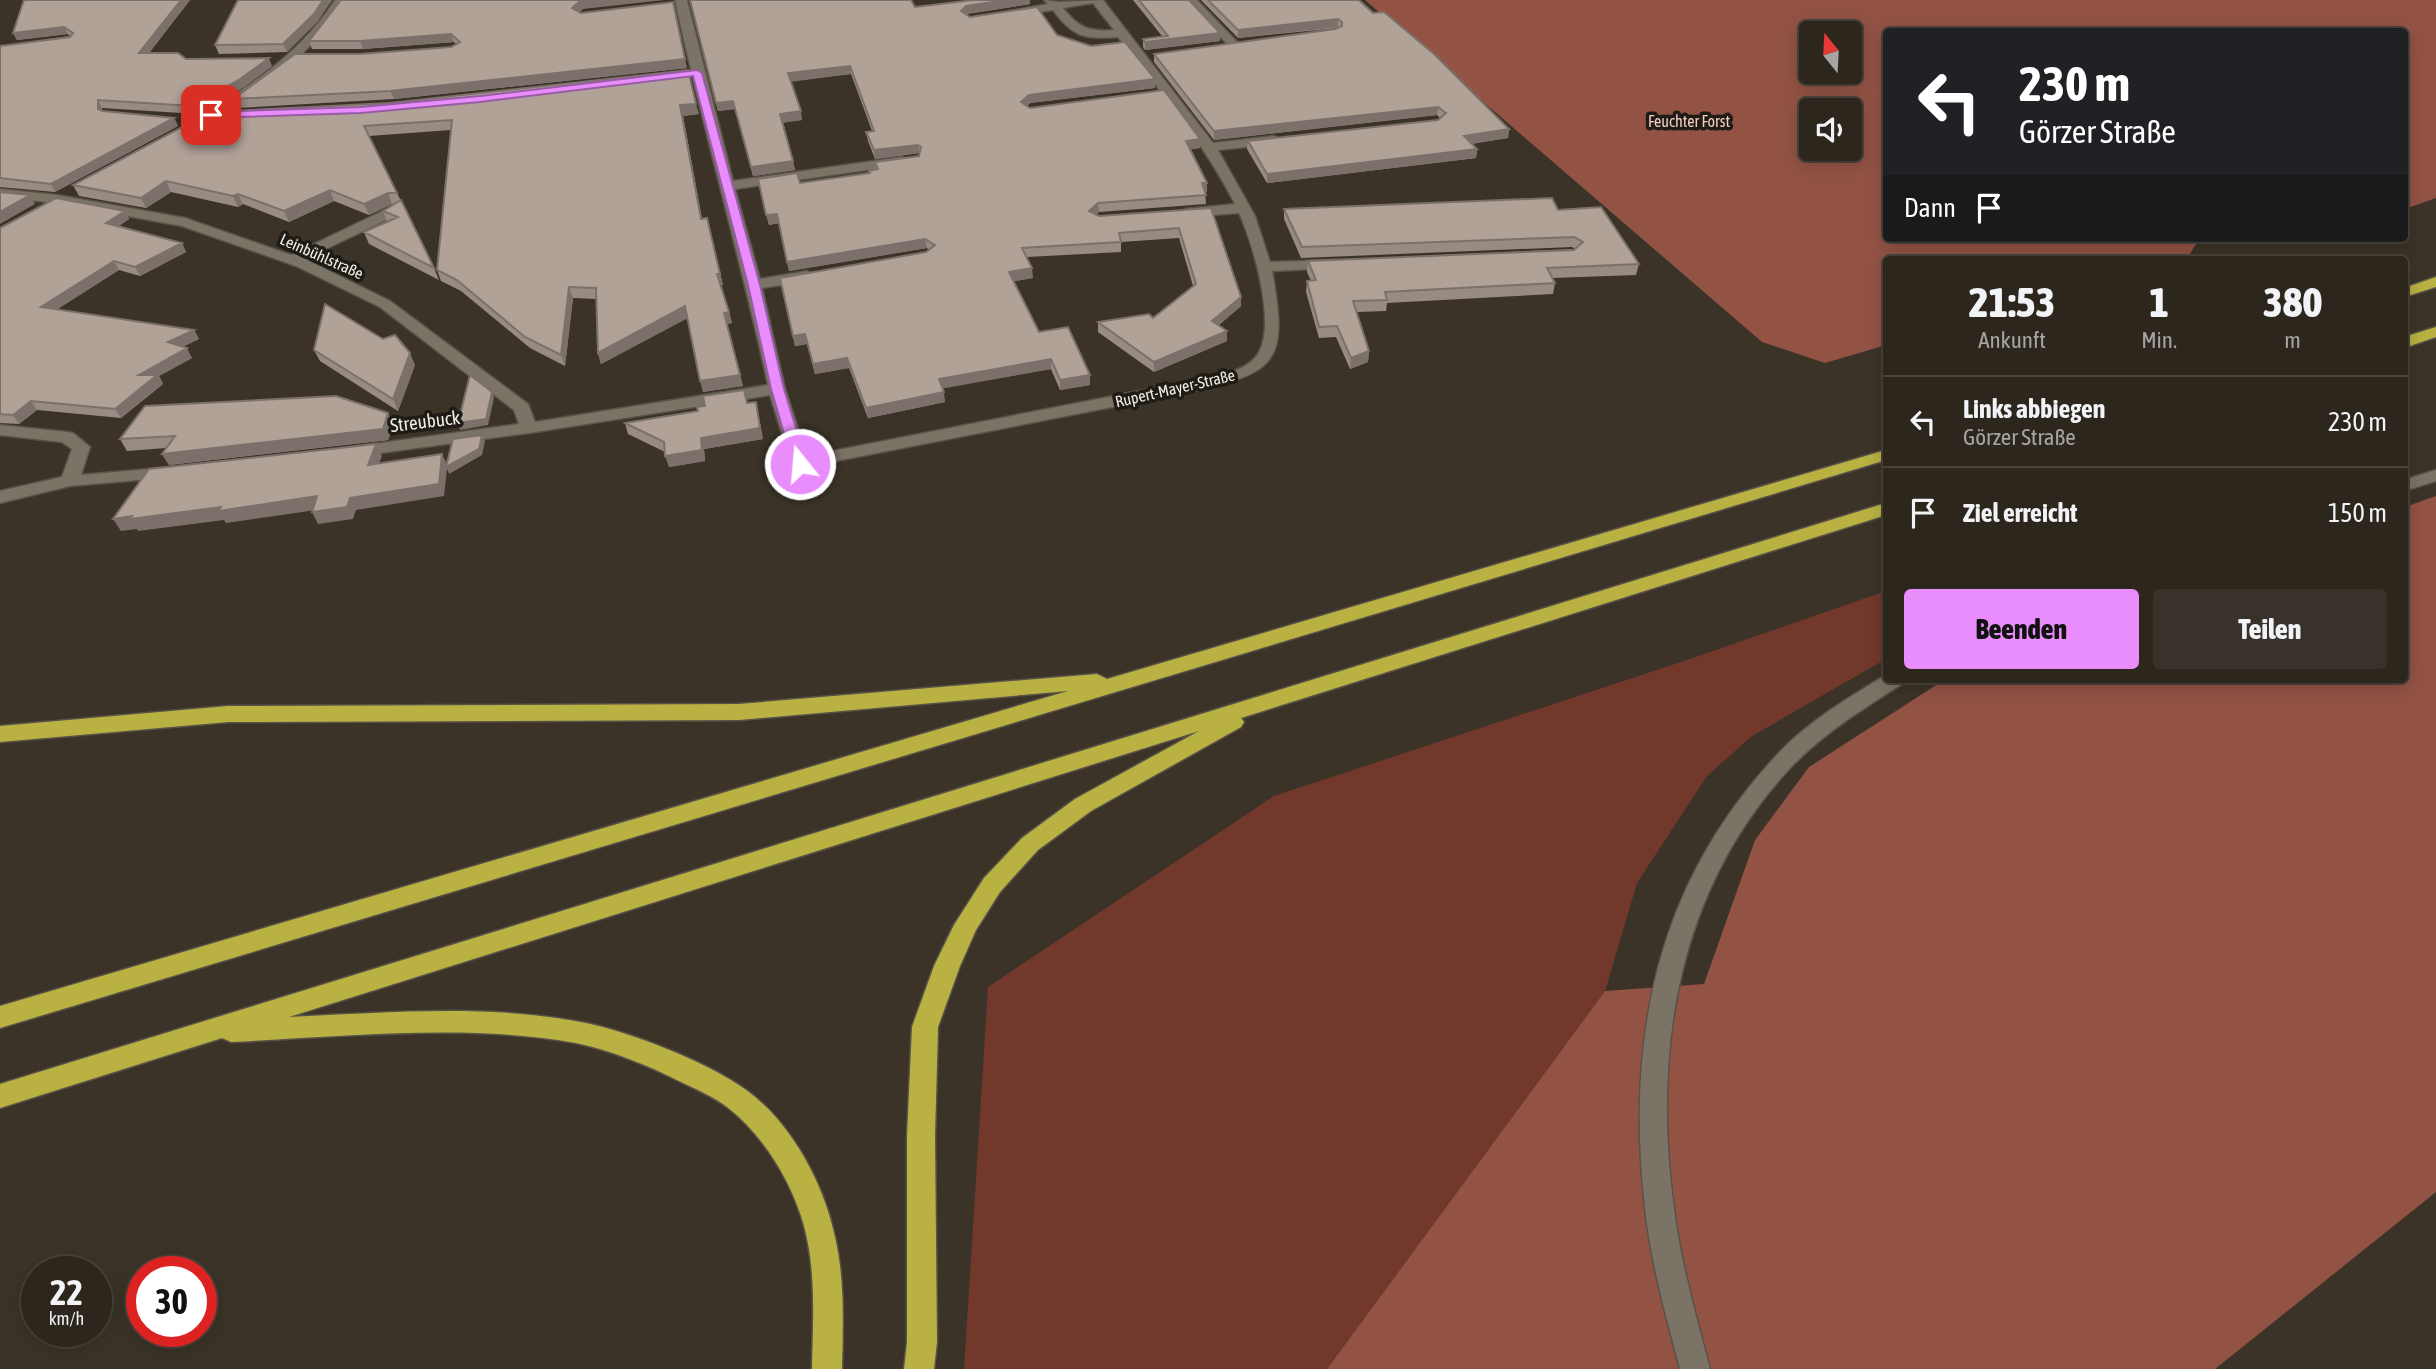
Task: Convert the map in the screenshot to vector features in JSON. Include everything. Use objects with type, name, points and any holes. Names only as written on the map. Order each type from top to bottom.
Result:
[{"type":"highway","points":[[2408,292],[2436,282]]},
{"type":"highway","points":[[2408,342],[2436,332]]},
{"type":"highway","points":[[0,1017],[1883,456]]},
{"type":"highway","points":[[0,1096],[1883,510]]},
{"type":"highway","points":[[0,734],[228,714],[739,712],[1141,677]]},
{"type":"highway","points":[[919,1369],[922,1342],[921,1136],[925,1027],[965,925],[992,885],[1030,844],[1083,805],[1275,699]]},
{"type":"highway","points":[[205,1032],[463,1024],[558,1029],[627,1047],[691,1073],[740,1100],[774,1138],[804,1187],[821,1235],[829,1298],[827,1369]]},
{"type":"street","points":[[177,134],[200,118],[257,87],[293,57],[334,12],[341,0]]},
{"type":"street","points":[[997,15],[1053,3],[1091,0]]},
{"type":"street","name":"Rupert-Mayer-Straße","points":[[777,389],[800,464],[1171,391],[1246,372],[1265,356],[1273,330],[1267,267],[1243,208],[1210,147],[1163,93],[1149,56],[1120,33],[1097,0]]},
{"type":"street","points":[[1191,0],[1233,45]]},
{"type":"street","points":[[677,2],[690,74],[727,186],[754,285],[777,389]]},
{"type":"street","points":[[1053,3],[1074,31],[1092,35],[1120,33]]},
{"type":"street","points":[[266,59],[315,56]]},
{"type":"street","points":[[200,118],[234,115]]},
{"type":"street","points":[[1210,147],[1290,138]]},
{"type":"street","points":[[727,186],[915,159]]},
{"type":"street","points":[[34,213],[81,186]]},
{"type":"street","name":"Leinbühlstraße","points":[[0,193],[57,199],[186,222],[292,260],[385,304],[522,408],[529,428]]},
{"type":"street","points":[[1177,214],[1243,208]]},
{"type":"street","points":[[292,260],[398,209]]},
{"type":"street","points":[[1267,267],[1350,264]]},
{"type":"street","points":[[754,285],[821,274]]},
{"type":"street","name":"Streubuck","points":[[338,453],[529,428],[777,389]]},
{"type":"street","points":[[0,430],[67,437],[80,447],[70,481]]},
{"type":"street","points":[[0,497],[70,481],[190,470]]},
{"type":"street","points":[[2408,485],[2436,475]]},
{"type":"street","points":[[1695,1369],[1666,1251],[1655,1159],[1654,1058],[1674,944],[1696,886],[1722,839],[1751,799],[1786,759],[1821,729],[1889,683]]},
{"type":"shaded area","points":[[1883,592],[1883,661],[1752,736],[1707,776],[1637,883],[1605,991],[1327,1369],[964,1369],[988,987],[1274,796],[1678,663]]},
{"type":"green space","name":"Feuchter Forst","points":[[1365,0],[2436,0],[2436,198],[2408,208],[2408,28],[1883,28],[1883,242],[2206,242],[2196,244],[2189,256],[1883,256],[1883,346],[1825,363],[1762,342]]},
{"type":"green space","points":[[2436,496],[2436,1192],[2215,1369],[1327,1369],[1605,991],[1704,984],[1755,840],[1809,767],[1939,683],[2408,683],[2408,506]]},
{"type":"building","points":[[24,0],[181,0],[139,53],[178,53],[186,59],[269,58],[240,79],[193,106],[98,100],[98,109],[103,111],[174,118],[51,184],[0,178],[0,46],[70,37],[73,33],[64,27],[13,33]]},
{"type":"building","points":[[238,0],[323,0],[314,14],[283,44],[215,45]]},
{"type":"building","points":[[341,0],[593,0],[580,1],[572,8],[581,13],[673,2],[685,59],[390,91],[233,99],[295,54],[360,54],[451,47],[460,42],[451,34],[360,41],[309,41]]},
{"type":"building","points":[[690,0],[911,0],[915,7],[974,0],[1006,0],[966,6],[961,11],[970,17],[1037,7],[1057,35],[1091,46],[1125,42],[1155,79],[1029,95],[1021,102],[1030,108],[1164,90],[1200,139],[1186,141],[1207,183],[1202,183],[1206,195],[1098,203],[1089,211],[1099,216],[1211,208],[1241,297],[1212,321],[1227,331],[1154,362],[1098,322],[1149,314],[1153,318],[1196,284],[1179,228],[1119,233],[1121,242],[1022,248],[1032,268],[1009,272],[1039,332],[1068,327],[1090,375],[1060,380],[1051,359],[939,379],[944,392],[866,408],[847,358],[813,364],[805,334],[793,336],[780,278],[926,252],[935,245],[925,239],[787,262],[777,214],[766,215],[758,179],[797,173],[800,183],[870,173],[869,171],[878,169],[875,162],[919,156],[921,147],[918,145],[874,150],[866,132],[874,131],[850,66],[788,73],[801,111],[780,114],[793,161],[751,167],[733,101],[716,103]]},
{"type":"building","points":[[1139,0],[1189,0],[1220,33],[1145,42],[1143,39],[1168,36]]},
{"type":"building","points":[[1208,0],[1359,0],[1373,13],[1384,12],[1434,54],[1509,129],[1464,136],[1477,149],[1267,174],[1248,141],[1438,120],[1446,113],[1438,107],[1214,131],[1154,54],[1335,29],[1342,26],[1342,22],[1338,19],[1238,30]]},
{"type":"building","points":[[688,70],[696,104],[680,105],[701,219],[707,218],[720,274],[717,274],[729,312],[724,313],[740,375],[700,381],[685,306],[598,353],[596,288],[569,287],[561,355],[525,337],[457,280],[437,270],[452,120],[364,126],[397,193],[388,193],[364,204],[330,190],[284,211],[238,194],[233,196],[166,181],[141,198],[73,185],[210,112],[390,103]]},
{"type":"building","points":[[0,192],[30,195],[0,212]]},
{"type":"building","points":[[56,198],[125,211],[106,223],[182,243],[135,267],[114,261],[41,307],[194,330],[168,342],[187,348],[139,375],[157,375],[115,409],[31,401],[13,415],[0,414],[0,228]]},
{"type":"building","points":[[1552,198],[1558,210],[1601,207],[1639,264],[1547,268],[1555,283],[1385,292],[1387,300],[1353,301],[1369,351],[1351,358],[1337,326],[1319,327],[1307,281],[1316,280],[1308,261],[1574,250],[1583,242],[1574,237],[1302,247],[1284,209]]},
{"type":"building","points":[[401,200],[434,268],[364,232],[398,217],[383,211]]},
{"type":"building","points":[[325,304],[383,339],[395,335],[410,353],[393,399],[314,350]]},
{"type":"building","points":[[470,375],[492,392],[486,419],[458,423]]},
{"type":"building","points":[[744,390],[747,403],[756,402],[760,428],[701,438],[702,450],[665,456],[664,442],[625,423],[698,411],[697,407],[705,406],[703,396]]},
{"type":"building","points":[[336,396],[388,413],[383,429],[162,454],[175,436],[120,439],[145,406]]},
{"type":"building","points":[[482,435],[479,449],[446,467],[453,439]]},
{"type":"building","points":[[376,444],[368,465],[442,454],[439,484],[350,498],[347,507],[312,512],[317,496],[219,511],[221,507],[113,519],[149,469]]},
{"type":"route","points":[[211,115],[361,110],[697,73],[754,285],[777,389],[800,464]]}]
